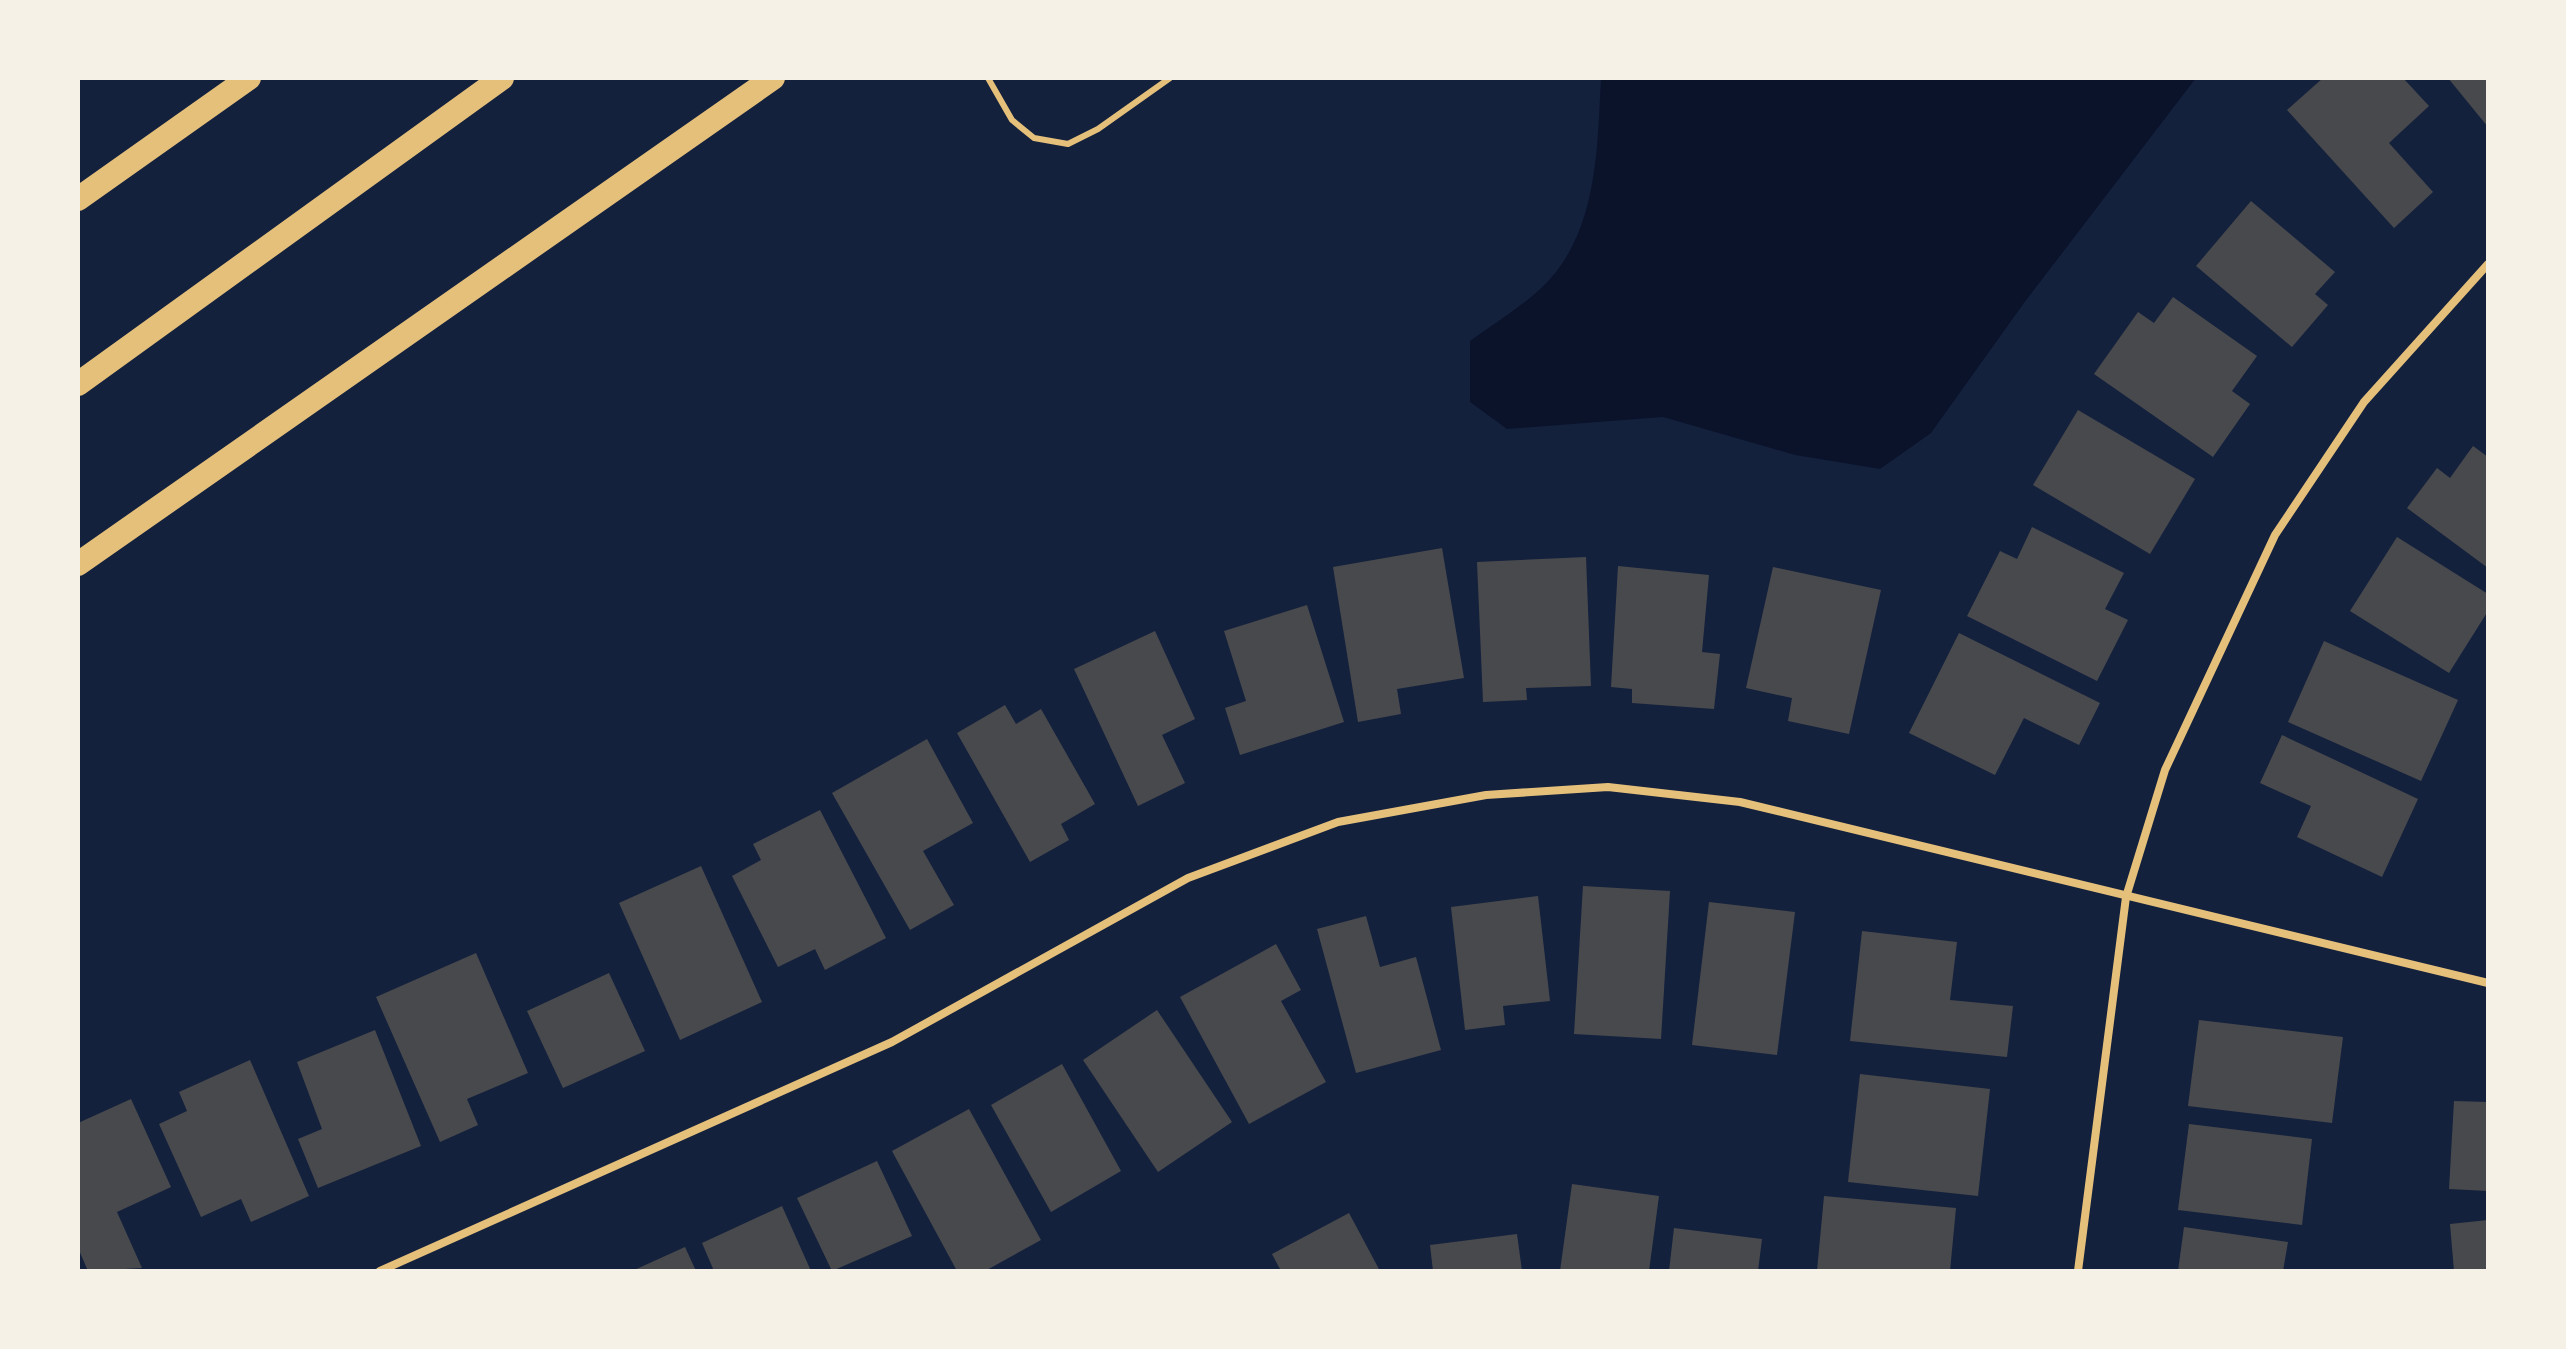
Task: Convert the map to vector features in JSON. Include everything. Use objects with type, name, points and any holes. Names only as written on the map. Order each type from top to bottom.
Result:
[{"type":"highway","points":[[78,199],[249,78]]},
{"type":"highway","points":[[78,384],[502,78]]},
{"type":"highway","points":[[78,564],[773,78]]},
{"type":"street","points":[[2078,1271],[2126,897],[2165,770],[2275,535],[2364,402],[2488,264]]},
{"type":"street","points":[[380,1271],[892,1042],[1188,878],[1338,822],[1486,795],[1608,787],[1740,802],[2488,983]]},
{"type":"lane","points":[[988,78],[1012,120],[1034,138],[1068,144],[1098,129],[1170,78]]},
{"type":"water","points":[[1601,78],[2196,78],[2024,303],[1931,433],[1880,469],[1795,455],[1663,417],[1507,429],[1470,402],[1470,341],[1539,290],[1558,269],[1573,245],[1591,191]]},
{"type":"building","points":[[2323,78],[2403,78],[2429,106],[2389,143],[2433,192],[2394,228],[2287,110]]},
{"type":"building","points":[[2448,78],[2488,78],[2488,127]]},
{"type":"building","points":[[2251,201],[2335,272],[2315,294],[2328,305],[2292,347],[2196,266]]},
{"type":"building","points":[[2173,297],[2257,356],[2232,391],[2250,404],[2213,457],[2094,374],[2138,312],[2154,323]]},
{"type":"building","points":[[2078,410],[2195,479],[2150,554],[2033,485]]},
{"type":"building","points":[[2473,446],[2488,457],[2488,568],[2407,508],[2437,468],[2450,478]]},
{"type":"building","points":[[2032,527],[2124,573],[2105,609],[2128,620],[2097,681],[1967,616],[2000,551],[2017,559]]},
{"type":"building","points":[[2397,537],[2488,594],[2488,611],[2449,673],[2350,611]]},
{"type":"building","points":[[1442,548],[1464,678],[1397,689],[1401,714],[1358,722],[1333,567]]},
{"type":"building","points":[[1586,557],[1591,686],[1526,688],[1527,700],[1483,702],[1477,562]]},
{"type":"building","points":[[1618,566],[1709,575],[1702,652],[1720,654],[1714,709],[1632,703],[1632,689],[1611,687]]},
{"type":"building","points":[[1773,567],[1881,590],[1849,734],[1788,721],[1792,698],[1746,688]]},
{"type":"building","points":[[1307,605],[1344,722],[1240,755],[1225,708],[1246,701],[1224,631]]},
{"type":"building","points":[[1155,631],[1195,719],[1162,735],[1185,783],[1138,806],[1074,669]]},
{"type":"building","points":[[1959,633],[2100,703],[2079,745],[2024,718],[1995,775],[1909,733]]},
{"type":"building","points":[[2324,641],[2458,700],[2421,781],[2288,722]]},
{"type":"building","points":[[1005,705],[1016,724],[1041,709],[1095,804],[1061,824],[1069,840],[1030,862],[957,733]]},
{"type":"building","points":[[2282,735],[2418,799],[2382,877],[2297,837],[2311,806],[2260,783]]},
{"type":"building","points":[[927,739],[973,823],[923,851],[954,905],[910,930],[832,793]]},
{"type":"building","points":[[820,810],[886,938],[825,970],[815,949],[778,967],[732,876],[761,860],[753,844]]},
{"type":"building","points":[[701,866],[762,1002],[680,1040],[619,903]]},
{"type":"building","points":[[1583,886],[1670,891],[1661,1039],[1574,1034]]},
{"type":"building","points":[[1538,896],[1550,1001],[1503,1006],[1505,1025],[1465,1030],[1451,907]]},
{"type":"building","points":[[1709,902],[1795,912],[1777,1055],[1692,1045]]},
{"type":"building","points":[[1366,916],[1380,967],[1416,957],[1441,1050],[1356,1073],[1317,929]]},
{"type":"building","points":[[1862,931],[1957,942],[1950,1000],[2013,1006],[2007,1057],[1850,1041]]},
{"type":"building","points":[[1276,944],[1301,990],[1281,1001],[1326,1082],[1249,1124],[1180,997]]},
{"type":"building","points":[[476,953],[528,1073],[467,1099],[478,1125],[440,1142],[376,997]]},
{"type":"building","points":[[609,973],[645,1051],[563,1088],[527,1011]]},
{"type":"building","points":[[1157,1010],[1232,1122],[1158,1172],[1083,1060]]},
{"type":"building","points":[[2199,1020],[2343,1037],[2332,1123],[2188,1106]]},
{"type":"building","points":[[375,1030],[421,1146],[318,1188],[298,1139],[322,1129],[297,1062]]},
{"type":"building","points":[[250,1060],[309,1196],[251,1222],[241,1199],[201,1217],[159,1124],[187,1111],[179,1092]]},
{"type":"building","points":[[1062,1064],[1121,1171],[1051,1212],[991,1105]]},
{"type":"building","points":[[1860,1074],[1990,1089],[1978,1196],[1848,1182]]},
{"type":"building","points":[[131,1099],[171,1187],[117,1212],[142,1268],[88,1271],[78,1248],[78,1123]]},
{"type":"building","points":[[2454,1101],[2488,1102],[2488,1191],[2449,1189]]},
{"type":"building","points":[[969,1109],[1041,1240],[985,1271],[957,1271],[892,1151]]},
{"type":"building","points":[[2189,1124],[2312,1139],[2302,1225],[2178,1210]]},
{"type":"building","points":[[877,1161],[912,1236],[832,1271],[797,1198]]},
{"type":"building","points":[[1572,1184],[1659,1196],[1649,1271],[1560,1271]]},
{"type":"building","points":[[1824,1196],[1956,1208],[1950,1271],[1817,1271]]},
{"type":"building","points":[[782,1206],[811,1271],[714,1271],[702,1243]]},
{"type":"building","points":[[1349,1213],[1380,1271],[1281,1271],[1272,1254]]},
{"type":"building","points":[[2488,1220],[2488,1271],[2454,1271],[2450,1224]]},
{"type":"building","points":[[2184,1227],[2288,1242],[2283,1271],[2178,1271]]},
{"type":"building","points":[[1674,1228],[1762,1239],[1758,1271],[1669,1271]]},
{"type":"building","points":[[1517,1234],[1522,1271],[1433,1271],[1430,1245]]},
{"type":"building","points":[[685,1247],[696,1271],[632,1271]]}]
